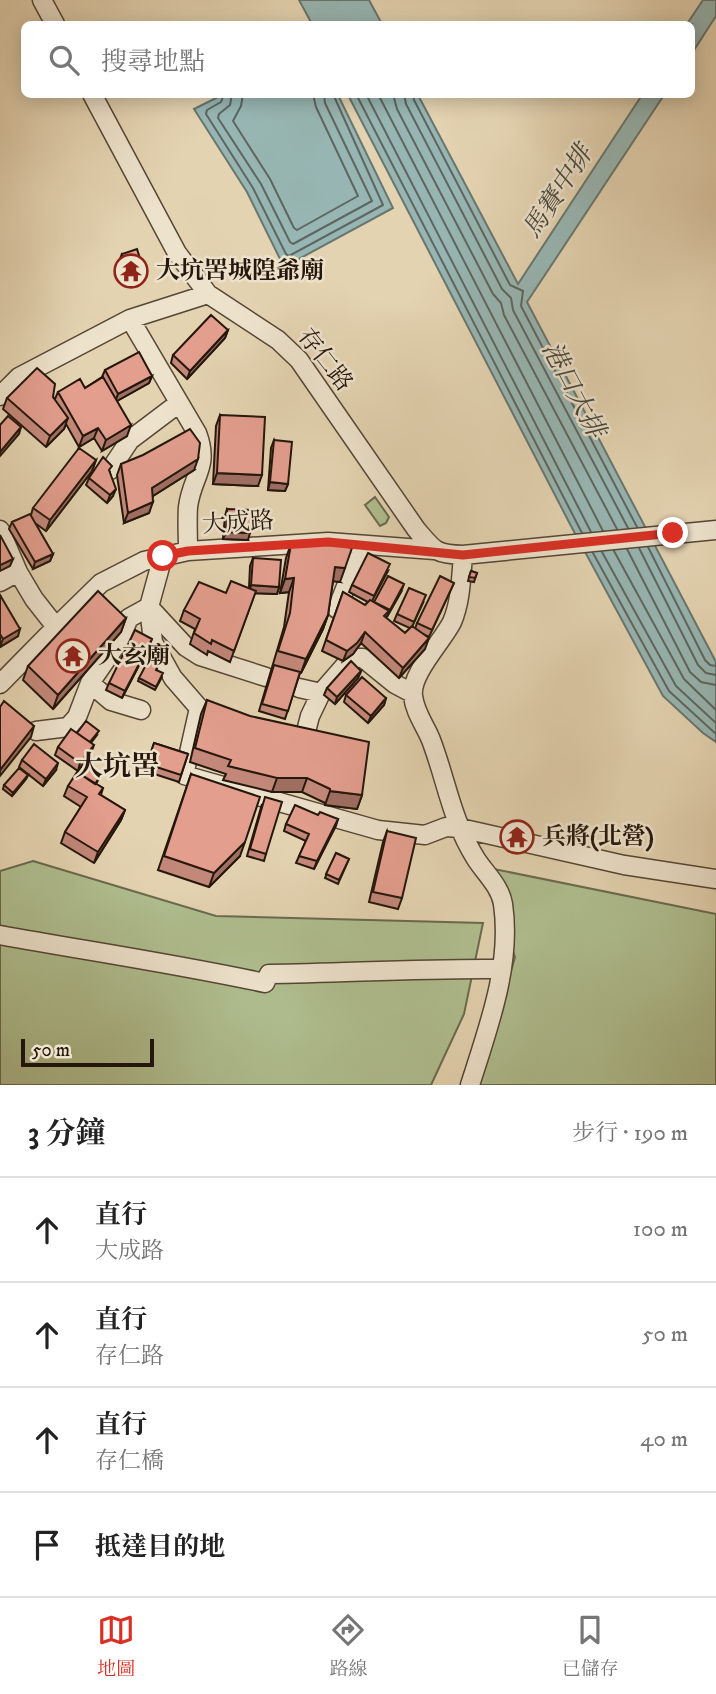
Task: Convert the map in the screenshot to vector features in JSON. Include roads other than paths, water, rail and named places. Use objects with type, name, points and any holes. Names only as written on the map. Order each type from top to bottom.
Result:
[{"type":"street","points":[[42,0],[53,21]]},
{"type":"street","name":"存仁路","points":[[94,98],[177,253],[208,294],[267,332],[299,360],[416,529],[435,550]]},
{"type":"street","points":[[0,396],[19,377],[130,319],[208,294]]},
{"type":"street","points":[[130,319],[197,433],[203,449],[202,463],[188,508],[188,551]]},
{"type":"street","points":[[110,470],[130,440],[179,403]]},
{"type":"street","points":[[0,530],[18,572],[34,599],[56,626]]},
{"type":"street","points":[[435,550],[463,555],[716,530]]},
{"type":"street","name":"大成路","points":[[0,684],[101,583],[144,561],[188,551],[328,542],[435,550]]},
{"type":"street","points":[[337,608],[362,546]]},
{"type":"street","points":[[463,555],[457,607],[451,624],[424,667],[412,693],[415,708],[431,740],[450,806],[476,858],[492,878],[503,901],[504,943],[495,1007],[470,1085]]},
{"type":"street","points":[[163,556],[149,607],[153,642],[173,678],[199,708],[222,716]]},
{"type":"street","points":[[0,582],[18,572]]},
{"type":"street","points":[[149,607],[186,647],[200,656],[266,677]]},
{"type":"street","points":[[34,730],[68,727],[77,717],[90,683],[119,641],[129,618],[149,607]]},
{"type":"street","points":[[326,742],[298,738],[321,692],[348,662],[355,658],[363,658],[395,684],[412,693]]},
{"type":"street","points":[[90,683],[111,701],[141,710]]},
{"type":"street","points":[[299,688],[321,692]]},
{"type":"street","points":[[199,708],[184,775],[378,830],[425,835],[446,827],[460,828],[624,865],[716,879]]},
{"type":"street","points":[[0,934],[265,983],[269,974],[430,968],[500,969]]},
{"type":"water","points":[[299,0],[369,0],[380,21],[310,21]]},
{"type":"water","points":[[703,0],[716,0],[716,16],[695,48],[695,21],[689,21]]},
{"type":"water","points":[[216,98],[339,98],[393,208],[284,267],[247,192],[194,109]]},
{"type":"water","name":"港口大排","points":[[350,98],[420,98],[518,284],[640,98],[662,98],[527,302],[716,662],[716,742],[663,696],[571,526]]},
{"type":"place","name":"大坑罟城隍爺廟","points":[[131,271]]},
{"type":"place","name":"大玄廟","points":[[73,656]]},
{"type":"place","name":"兵將(北營)","points":[[517,837]]},
{"type":"district","name":"大坑罟","points":[[117,766]]},
{"type":"water label","name":"馬賽中排","points":[[558,192]]}]
